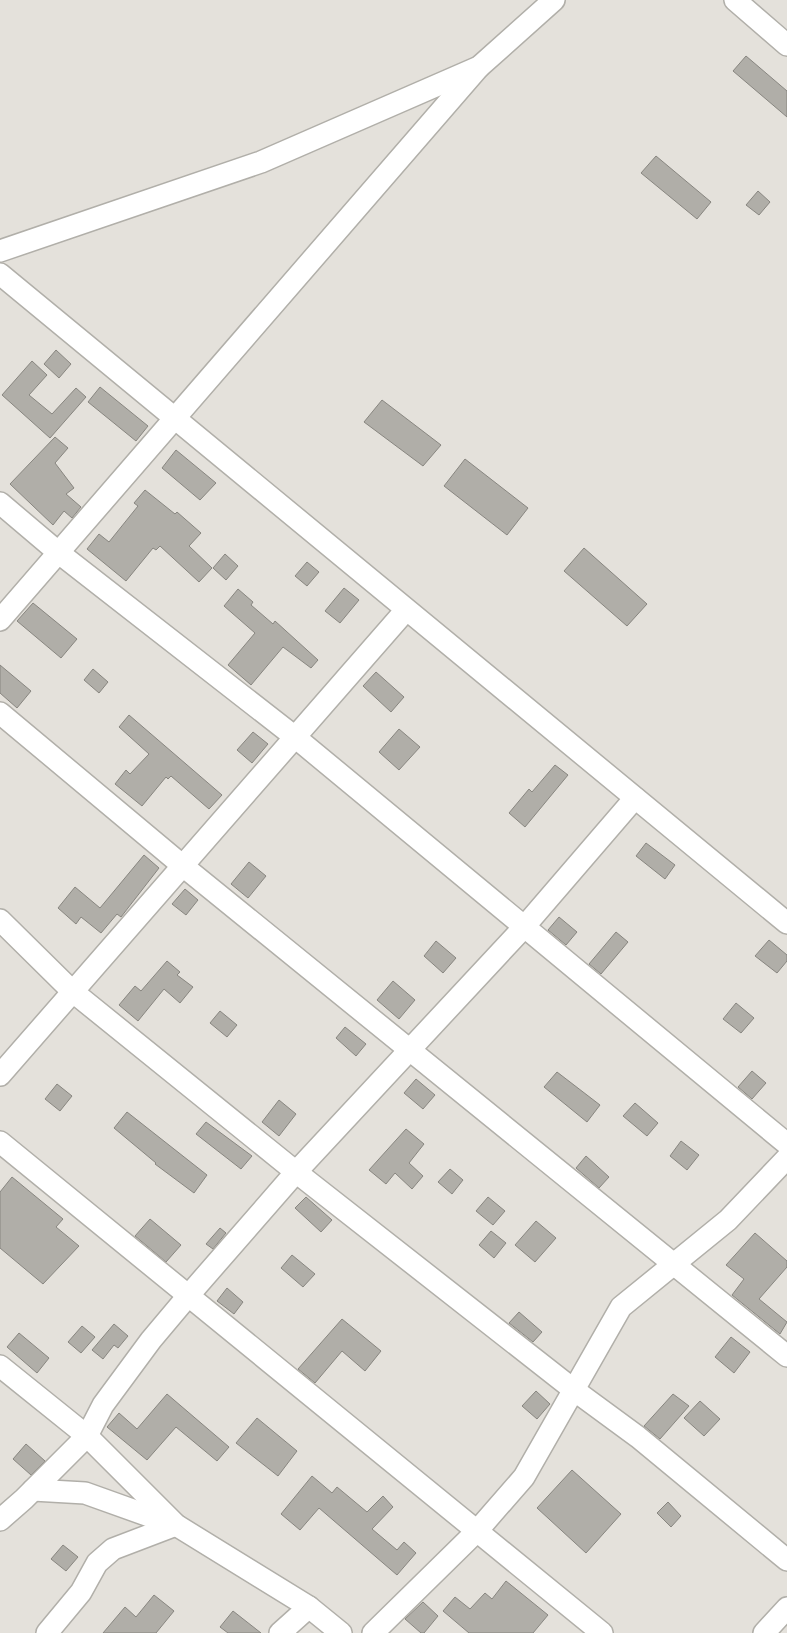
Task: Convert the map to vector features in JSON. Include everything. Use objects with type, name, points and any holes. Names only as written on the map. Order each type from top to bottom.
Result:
[{"type":"street","points":[[0,620],[479,66],[554,0]]},
{"type":"street","points":[[735,0],[787,45]]},
{"type":"street","points":[[0,251],[261,162],[479,66]]},
{"type":"street","points":[[0,274],[176,417],[406,610],[787,923]]},
{"type":"street","points":[[0,502],[59,552],[295,737],[787,1144]]},
{"type":"street","points":[[0,1075],[72,990],[406,610]]},
{"type":"street","points":[[0,713],[182,866],[787,1356]]},
{"type":"street","points":[[0,1520],[34,1490],[87,1436],[103,1405],[151,1340],[188,1296],[296,1172],[524,927],[635,798]]},
{"type":"street","points":[[0,920],[72,990],[296,1172],[574,1390],[638,1437],[787,1560]]},
{"type":"street","points":[[0,1142],[602,1633]]},
{"type":"street","points":[[373,1633],[477,1531],[524,1478],[621,1307],[728,1220],[787,1158]]},
{"type":"street","points":[[0,1366],[87,1436],[176,1526]]},
{"type":"street","points":[[34,1490],[86,1493],[137,1510],[176,1526],[309,1607],[341,1633]]},
{"type":"street","points":[[48,1633],[81,1592],[97,1563],[113,1549],[176,1526]]},
{"type":"street","points":[[280,1633],[309,1607]]},
{"type":"street","points":[[764,1633],[787,1608]]},
{"type":"building","points":[[746,56],[787,91],[787,117],[733,71]]},
{"type":"building","points":[[656,156],[711,202],[697,219],[641,173]]},
{"type":"building","points":[[758,191],[770,202],[759,215],[746,205]]},
{"type":"building","points":[[56,350],[71,364],[59,378],[44,364]]},
{"type":"building","points":[[32,361],[47,375],[29,395],[52,414],[76,388],[86,397],[50,438],[2,395]]},
{"type":"building","points":[[100,387],[148,426],[136,441],[88,402]]},
{"type":"building","points":[[382,400],[441,445],[423,466],[364,422]]},
{"type":"building","points":[[55,437],[68,448],[55,463],[74,488],[66,494],[81,507],[72,518],[64,511],[53,525],[10,484]]},
{"type":"building","points":[[176,450],[216,483],[200,500],[162,468]]},
{"type":"building","points":[[465,459],[528,508],[507,535],[444,486]]},
{"type":"building","points":[[145,490],[175,514],[177,512],[201,533],[189,546],[212,568],[199,582],[160,546],[156,550],[153,548],[126,581],[87,549],[99,534],[109,542],[138,506],[134,503]]},
{"type":"building","points":[[584,548],[647,604],[627,626],[564,571]]},
{"type":"building","points":[[225,554],[238,566],[226,580],[213,568]]},
{"type":"building","points":[[307,562],[319,572],[307,586],[295,576]]},
{"type":"building","points":[[344,588],[359,600],[340,623],[325,611]]},
{"type":"building","points":[[238,589],[253,602],[251,605],[273,624],[275,621],[318,660],[311,668],[283,647],[251,685],[228,665],[255,633],[224,606]]},
{"type":"building","points":[[33,603],[77,639],[61,658],[17,621]]},
{"type":"building","points":[[0,665],[31,691],[17,708],[0,693]]},
{"type":"building","points":[[93,669],[108,682],[99,693],[84,680]]},
{"type":"building","points":[[376,672],[404,697],[391,712],[363,686]]},
{"type":"building","points":[[129,715],[222,795],[209,809],[171,776],[168,779],[166,777],[142,806],[115,784],[126,770],[130,774],[149,754],[119,727]]},
{"type":"building","points":[[399,729],[420,747],[399,770],[379,752]]},
{"type":"building","points":[[253,732],[268,744],[252,763],[237,750]]},
{"type":"building","points":[[555,765],[568,775],[525,827],[509,813],[529,789],[532,792]]},
{"type":"building","points":[[646,843],[675,865],[665,879],[636,856]]},
{"type":"building","points":[[144,855],[159,868],[121,917],[117,914],[101,933],[81,917],[76,924],[58,908],[75,887],[100,908]]},
{"type":"building","points":[[249,862],[266,876],[248,898],[231,884]]},
{"type":"building","points":[[185,889],[198,900],[186,915],[172,904]]},
{"type":"building","points":[[559,917],[577,932],[566,945],[548,930]]},
{"type":"building","points":[[616,932],[628,942],[601,974],[589,964]]},
{"type":"building","points":[[769,940],[787,955],[787,961],[777,973],[755,956]]},
{"type":"building","points":[[436,941],[456,958],[443,973],[424,956]]},
{"type":"building","points":[[167,961],[180,972],[177,975],[193,987],[180,1003],[164,989],[138,1021],[119,1005],[135,986],[141,991]]},
{"type":"building","points":[[393,981],[415,1000],[399,1019],[377,1000]]},
{"type":"building","points":[[736,1003],[754,1018],[741,1033],[723,1019]]},
{"type":"building","points":[[220,1011],[237,1025],[227,1037],[210,1023]]},
{"type":"building","points":[[345,1027],[366,1044],[356,1056],[336,1038]]},
{"type":"building","points":[[752,1071],[766,1083],[752,1099],[738,1087]]},
{"type":"building","points":[[557,1072],[600,1105],[587,1122],[544,1087]]},
{"type":"building","points":[[416,1079],[435,1095],[423,1109],[404,1093]]},
{"type":"building","points":[[57,1084],[72,1096],[60,1111],[45,1099]]},
{"type":"building","points":[[279,1100],[296,1114],[279,1136],[262,1122]]},
{"type":"building","points":[[635,1103],[658,1123],[647,1136],[623,1116]]},
{"type":"building","points":[[127,1112],[207,1175],[194,1193],[155,1164],[114,1128]]},
{"type":"building","points":[[206,1122],[252,1156],[241,1169],[196,1134]]},
{"type":"building","points":[[406,1129],[424,1144],[409,1163],[423,1176],[412,1189],[395,1173],[386,1184],[369,1170]]},
{"type":"building","points":[[681,1141],[699,1155],[687,1170],[670,1156]]},
{"type":"building","points":[[586,1156],[609,1177],[599,1188],[576,1168]]},
{"type":"building","points":[[450,1169],[463,1180],[452,1194],[438,1182]]},
{"type":"building","points":[[12,1177],[63,1219],[56,1227],[79,1246],[43,1284],[0,1248],[0,1192]]},
{"type":"building","points":[[306,1197],[332,1220],[321,1232],[295,1208]]},
{"type":"building","points":[[488,1197],[505,1211],[493,1225],[476,1211]]},
{"type":"building","points":[[150,1219],[181,1245],[166,1262],[135,1236]]},
{"type":"building","points":[[536,1221],[556,1238],[535,1262],[515,1245]]},
{"type":"building","points":[[220,1228],[226,1233],[213,1249],[206,1244]]},
{"type":"building","points":[[491,1231],[506,1243],[494,1258],[479,1245]]},
{"type":"building","points":[[755,1233],[787,1261],[787,1267],[759,1299],[787,1322],[780,1334],[732,1295],[744,1279],[726,1265]]},
{"type":"building","points":[[292,1255],[315,1274],[303,1287],[281,1268]]},
{"type":"building","points":[[227,1288],[243,1302],[234,1314],[217,1301]]},
{"type":"building","points":[[519,1312],[542,1332],[533,1342],[509,1323]]},
{"type":"building","points":[[342,1319],[381,1351],[365,1371],[342,1351],[315,1383],[298,1369]]},
{"type":"building","points":[[114,1324],[128,1336],[118,1348],[114,1345],[103,1359],[92,1350]]},
{"type":"building","points":[[82,1326],[95,1337],[81,1353],[68,1342]]},
{"type":"building","points":[[19,1333],[49,1358],[37,1373],[7,1347]]},
{"type":"building","points":[[731,1337],[750,1352],[734,1373],[715,1357]]},
{"type":"building","points":[[536,1391],[550,1404],[537,1419],[522,1406]]},
{"type":"building","points":[[167,1394],[229,1447],[217,1461],[176,1427],[147,1460],[107,1427],[119,1413],[137,1429]]},
{"type":"building","points":[[673,1394],[689,1406],[660,1439],[644,1426]]},
{"type":"building","points":[[700,1401],[720,1419],[704,1436],[684,1418]]},
{"type":"building","points":[[257,1418],[297,1451],[278,1476],[236,1443]]},
{"type":"building","points":[[26,1444],[45,1461],[31,1475],[13,1459]]},
{"type":"building","points":[[572,1470],[621,1514],[586,1553],[537,1508]]},
{"type":"building","points":[[312,1476],[332,1493],[337,1487],[367,1512],[383,1496],[393,1507],[372,1529],[397,1550],[404,1542],[416,1553],[397,1575],[319,1508],[300,1530],[281,1514]]},
{"type":"building","points":[[668,1502],[681,1516],[671,1527],[657,1513]]},
{"type":"building","points":[[63,1545],[78,1557],[66,1571],[51,1559]]},
{"type":"building","points":[[506,1581],[548,1615],[533,1633],[469,1633],[443,1611],[455,1597],[470,1609],[485,1593],[492,1599]]},
{"type":"building","points":[[154,1595],[174,1611],[156,1633],[103,1633],[125,1607],[136,1617]]},
{"type":"building","points":[[423,1602],[438,1616],[424,1633],[421,1633],[405,1619]]},
{"type":"building","points":[[233,1611],[261,1633],[228,1633],[220,1627]]}]
